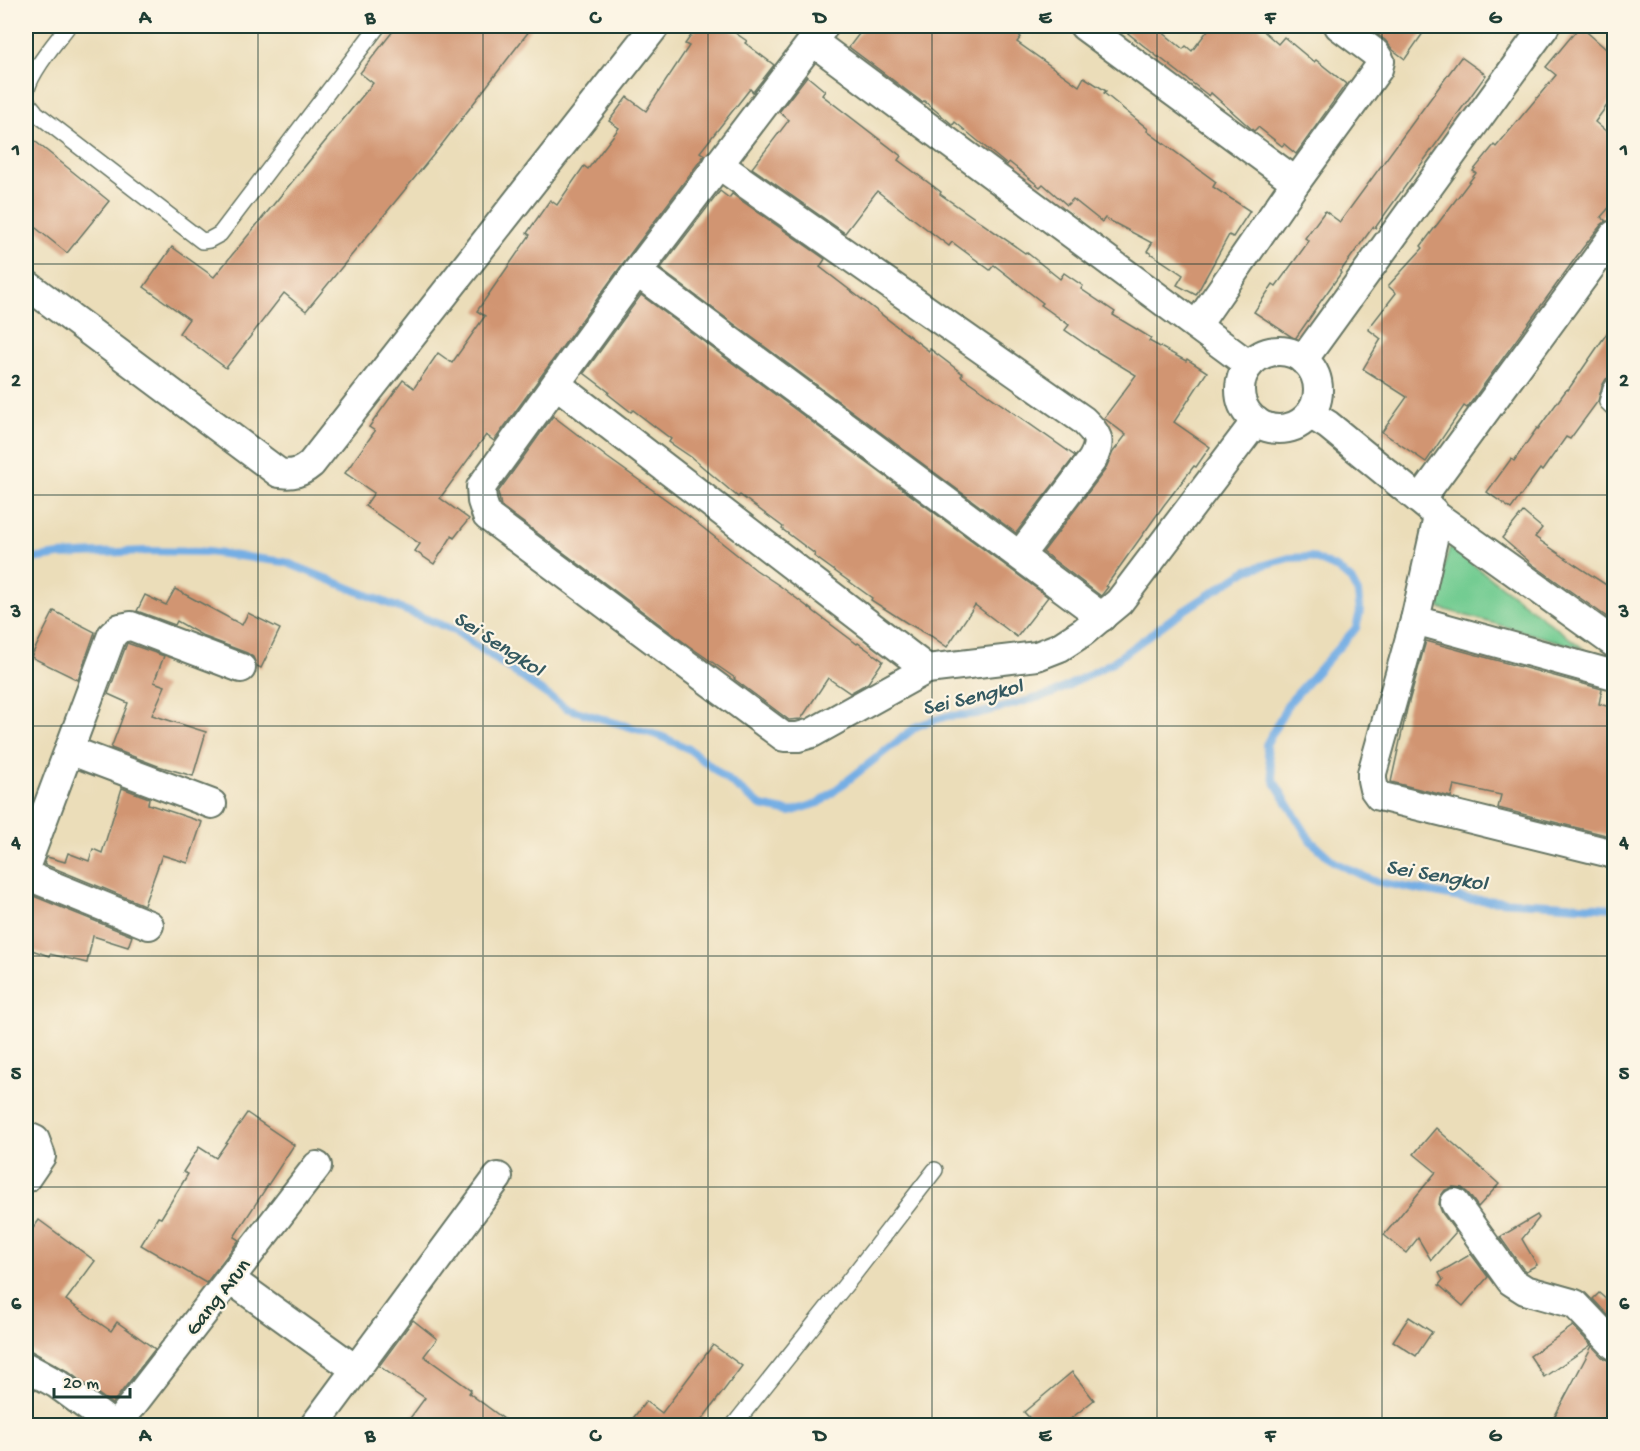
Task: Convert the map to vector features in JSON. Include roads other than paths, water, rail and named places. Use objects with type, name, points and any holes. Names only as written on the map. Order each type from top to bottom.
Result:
[{"type":"street","points":[[26,284],[279,473],[291,475],[302,472],[311,464],[655,26]]},
{"type":"street","points":[[1084,26],[1296,182]]},
{"type":"street","points":[[1197,325],[1378,69],[1380,61],[1375,53],[1339,26]]},
{"type":"street","points":[[1304,360],[1545,26]]},
{"type":"street","points":[[1249,365],[818,33],[637,272],[481,486],[482,501],[487,516],[784,737],[798,737],[812,733],[927,669],[1037,656],[1060,647],[1119,602],[1256,421]]},
{"type":"street","points":[[718,164],[1083,420],[1094,431],[1099,441],[1092,460],[1020,555]]},
{"type":"street","points":[[1614,235],[1429,508],[1415,620],[1372,773],[1374,789],[1379,796],[1614,854]]},
{"type":"street","points":[[637,272],[1102,617]]},
{"type":"street","points":[[1269,352],[1293,353],[1304,360],[1317,380],[1316,403],[1310,414],[1291,427],[1279,429],[1267,427],[1256,421],[1247,412],[1242,400],[1243,376],[1249,365],[1258,357],[1269,352]]},
{"type":"street","points":[[556,384],[927,669]]},
{"type":"street","points":[[1310,414],[1328,425],[1429,508],[1614,643]]},
{"type":"street","points":[[1415,620],[1614,675]]},
{"type":"street","points":[[26,865],[112,635],[120,628],[131,626],[241,668]]},
{"type":"street","points":[[69,750],[212,804]]},
{"type":"street","points":[[26,875],[149,925]]},
{"type":"street","points":[[26,1136],[34,1140],[41,1156],[26,1178]]},
{"type":"street","name":"Gang Arun","points":[[115,1425],[317,1166]]},
{"type":"street","points":[[314,1425],[498,1177]]},
{"type":"street","points":[[1455,1203],[1511,1281],[1525,1290],[1575,1304],[1614,1345]]},
{"type":"street","points":[[230,1279],[356,1370]]},
{"type":"street","points":[[26,1367],[57,1384],[115,1425]]},
{"type":"lane","points":[[68,26],[34,72],[26,87],[27,100],[36,112],[202,241],[220,234],[378,26]]},
{"type":"lane","points":[[1614,385],[1607,402],[1614,409]]},
{"type":"lane","points":[[733,1425],[935,1170]]},
{"type":"waterway","name":"Sei Sengkol","points":[[26,560],[59,555],[144,551],[207,552],[285,562],[454,630],[566,708],[660,736],[689,749],[761,806],[790,812],[819,803],[917,726],[947,716],[977,714],[1052,694],[1113,662],[1174,617],[1247,570],[1289,558],[1311,557],[1338,569],[1351,580],[1358,593],[1360,612],[1356,628],[1288,704],[1266,745],[1274,781],[1310,840],[1334,862],[1374,881],[1465,899],[1614,908]]}]
